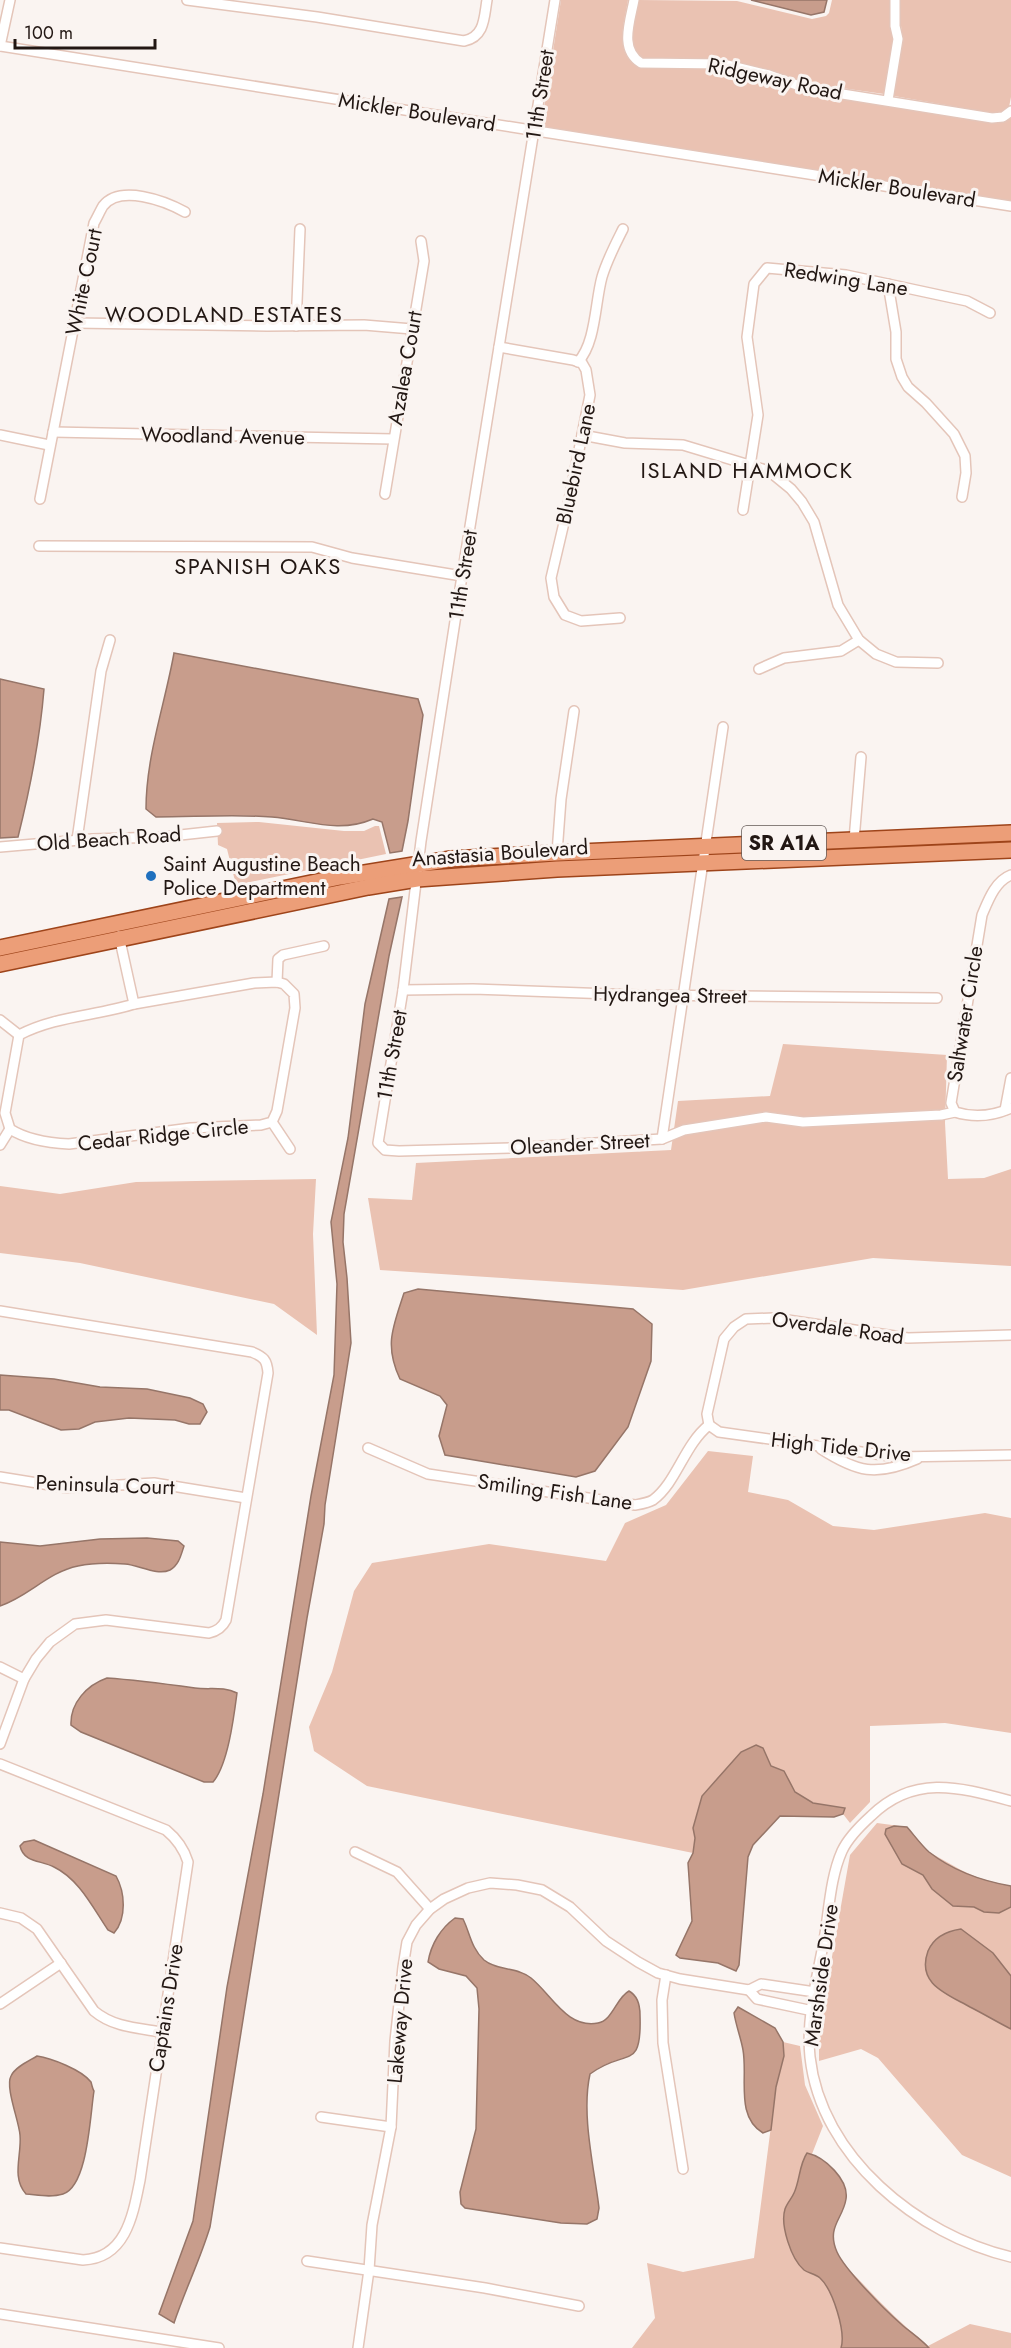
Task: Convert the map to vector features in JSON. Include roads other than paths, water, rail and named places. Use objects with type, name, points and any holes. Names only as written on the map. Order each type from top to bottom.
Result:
[{"type":"main road","name":"Anastasia Boulevard","points":[[418,872],[451,859],[1011,833]]},
{"type":"main road","name":"Anastasia Boulevard","points":[[0,964],[340,877],[418,872],[557,869],[1011,850]]},
{"type":"main road","name":"Anastasia Boulevard","points":[[0,948],[118,932]]},
{"type":"street","points":[[0,46],[10,0]]},
{"type":"street","points":[[187,0],[317,17],[464,41],[476,37],[480,32],[486,4]]},
{"type":"street","name":"11th Street","points":[[383,1148],[378,1143],[403,990],[462,576],[555,0]]},
{"type":"street","name":"Ridgeway Road","points":[[634,0],[628,44],[633,58],[641,63],[723,64],[769,75],[805,88],[992,118],[1003,117],[1011,111]]},
{"type":"street","points":[[888,100],[898,39],[895,26],[895,0]]},
{"type":"street","name":"Mickler Boulevard","points":[[0,46],[1011,206]]},
{"type":"street","name":"White Court","points":[[40,499],[94,223],[104,205],[112,199],[128,195],[160,201],[185,212]]},
{"type":"street","points":[[296,326],[300,229]]},
{"type":"street","points":[[499,346],[578,362],[584,356],[589,342],[602,278],[609,256],[623,229]]},
{"type":"street","name":"Azalea Court","points":[[385,494],[424,261],[422,242]]},
{"type":"street","name":"Redwing Lane","points":[[743,510],[759,415],[747,337],[754,284],[767,268],[846,275],[967,301],[990,313]]},
{"type":"street","points":[[888,284],[896,332],[896,359],[902,377],[908,387],[954,434],[966,465],[962,497]]},
{"type":"street","points":[[75,323],[122,326],[364,325],[412,329]]},
{"type":"street","name":"Bluebird Lane","points":[[578,362],[582,363],[586,370],[590,395],[563,530],[554,557],[551,587],[565,615],[581,621],[620,618]]},
{"type":"street","name":"Woodland Avenue","points":[[52,432],[393,439]]},
{"type":"street","points":[[0,435],[50,445]]},
{"type":"street","points":[[582,435],[626,443],[683,446],[770,471],[782,480],[802,502],[814,522],[838,605],[859,640],[876,654],[896,662],[938,663]]},
{"type":"street","points":[[39,546],[312,547],[352,558],[462,576]]},
{"type":"street","points":[[76,840],[101,671],[110,640]]},
{"type":"street","points":[[759,669],[784,658],[841,651],[859,640]]},
{"type":"street","points":[[558,853],[561,799],[574,711]]},
{"type":"street","points":[[662,1139],[723,727]]},
{"type":"street","points":[[854,840],[861,757]]},
{"type":"street","name":"Old Beach Road","points":[[0,847],[76,840],[162,837],[217,831]]},
{"type":"street","name":"Saltwater Circle","points":[[1011,875],[1005,877],[993,890],[982,915],[951,1103],[955,1112],[967,1115],[984,1116],[1008,1109],[1011,1085]]},
{"type":"street","points":[[118,932],[134,1004]]},
{"type":"street","points":[[19,1035],[32,1028],[62,1019],[134,1004],[254,982],[277,982],[278,959],[283,955],[324,946]]},
{"type":"street","name":"Cedar Ridge Circle","points":[[10,1129],[24,1136],[53,1143],[69,1144],[181,1130],[261,1125],[272,1122],[277,1111],[295,1008],[294,994],[284,984],[277,982]]},
{"type":"street","name":"Hydrangea Street","points":[[403,990],[473,989],[638,995],[937,998]]},
{"type":"street","points":[[0,1020],[19,1035]]},
{"type":"street","points":[[0,1145],[10,1129],[5,1113],[19,1035]]},
{"type":"street","name":"Oleander Street","points":[[383,1148],[399,1151],[511,1148],[662,1139],[684,1130],[765,1117],[803,1122],[941,1115],[955,1112]]},
{"type":"street","points":[[272,1122],[290,1149]]},
{"type":"street","points":[[0,1311],[252,1352],[264,1357],[268,1373],[226,1620],[216,1631],[208,1634],[106,1620],[75,1624],[46,1646],[24,1679],[0,1744]]},
{"type":"street","name":"Overdale Road","points":[[709,1425],[707,1414],[724,1339],[746,1319],[774,1318],[908,1338],[1011,1335]]},
{"type":"street","name":"High Tide Drive","points":[[709,1425],[719,1432],[897,1457],[1011,1455]]},
{"type":"street","name":"Smiling Fish Lane","points":[[368,1448],[428,1474],[635,1505],[651,1501],[663,1490],[696,1436],[709,1425]]},
{"type":"street","points":[[816,1446],[847,1465],[870,1471],[894,1467],[922,1456]]},
{"type":"street","name":"Peninsula Court","points":[[0,1477],[68,1488],[154,1483],[246,1498]]},
{"type":"street","points":[[0,1667],[24,1679]]},
{"type":"street","name":"Captains Drive","points":[[0,1764],[150,1822],[175,1838],[186,1853],[188,1862],[187,1881],[135,2205],[123,2238],[105,2255],[83,2260],[0,2248]]},
{"type":"street","name":"Marshside Drive","points":[[1011,1801],[956,1788],[930,1787],[901,1794],[879,1808],[854,1834],[842,1851],[835,1875],[815,1992],[809,2044],[817,2092],[831,2125],[854,2161],[868,2177],[943,2231],[1011,2257]]},
{"type":"street","points":[[355,1852],[397,1872],[430,1909]]},
{"type":"street","name":"Lakeway Drive","points":[[358,2348],[369,2270],[372,2225],[391,2127],[395,2041],[404,1959],[407,1942],[416,1925],[430,1909],[444,1899],[468,1888],[490,1883],[542,1890],[570,1907],[606,1941],[638,1962],[666,1975],[749,1990],[761,1984],[815,1992]]},
{"type":"street","points":[[0,1913],[30,1922],[42,1934],[94,2011],[102,2018],[119,2025],[161,2032]]},
{"type":"street","points":[[0,2004],[61,1963]]},
{"type":"street","points":[[666,1975],[662,2000],[663,2043],[683,2169]]},
{"type":"street","name":"Lakeway Drive","points":[[749,1990],[757,1999],[813,2011]]},
{"type":"street","points":[[321,2117],[391,2127]]},
{"type":"street","points":[[307,2261],[579,2306]]},
{"type":"street","points":[[0,2314],[219,2348]]},
{"type":"place","name":"Saint Augustine Beach Police Department","points":[[151,876]]},
{"type":"district","name":"WOODLAND ESTATES","points":[[224,314]]},
{"type":"district","name":"ISLAND HAMMOCK","points":[[747,470]]},
{"type":"district","name":"SPANISH OAKS","points":[[258,566]]}]
